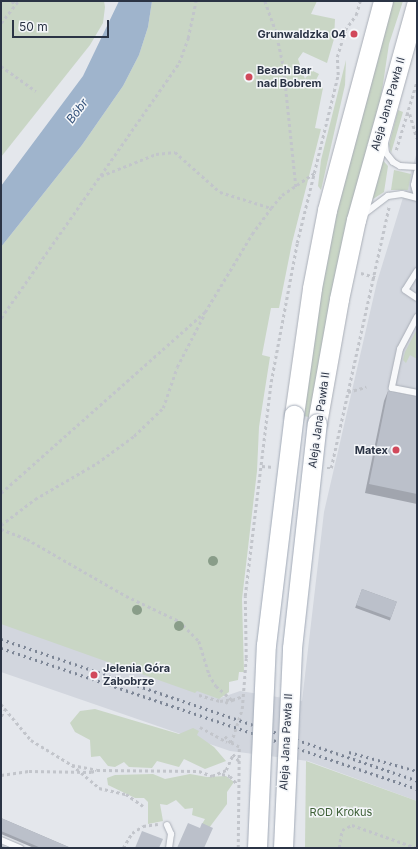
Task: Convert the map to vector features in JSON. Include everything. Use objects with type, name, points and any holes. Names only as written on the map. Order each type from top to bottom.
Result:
[{"type":"main road","points":[[257,848],[266,645],[294,415],[312,288],[327,210],[383,1]]},
{"type":"main road","name":"Aleja Jana Pawła II","points":[[282,848],[292,648],[317,423],[339,300],[356,220],[417,2]]},
{"type":"lane","points":[[389,99],[386,153],[400,166],[417,167]]},
{"type":"lane","points":[[356,220],[384,198],[402,194],[417,197],[414,185],[417,172]]},
{"type":"lane","points":[[417,271],[405,290],[417,298]]},
{"type":"lane","points":[[417,317],[400,349],[392,388],[417,393]]},
{"type":"lane","points":[[167,825],[171,834],[169,848]]},
{"type":"lane","points":[[1,840],[20,848]]},
{"type":"path","points":[[12,1],[16,5]]},
{"type":"path","points":[[1,23],[18,1]]},
{"type":"path","points":[[1,318],[99,177],[159,95],[179,63],[188,38],[196,1]]},
{"type":"path","points":[[265,1],[276,31],[284,70],[290,106],[296,187]]},
{"type":"path","points":[[231,743],[242,709],[246,658],[245,596],[271,382],[297,243],[338,75],[339,50],[345,30],[356,14],[360,1]]},
{"type":"path","points":[[1,66],[36,91]]},
{"type":"path","points":[[394,157],[406,113],[417,81]]},
{"type":"path","points":[[406,113],[410,114],[417,138]]},
{"type":"path","points":[[99,177],[156,154],[175,152],[220,192],[271,208]]},
{"type":"path","points":[[1,525],[35,499],[97,463],[134,436],[163,408],[177,367],[205,312],[252,234],[282,196],[315,173]]},
{"type":"path","points":[[323,468],[331,468],[375,277],[389,204]]},
{"type":"path","points":[[361,273],[375,277]]},
{"type":"path","points":[[1,493],[205,312]]},
{"type":"path","points":[[348,392],[366,387]]},
{"type":"path","points":[[262,466],[278,467]]},
{"type":"path","points":[[1,529],[27,539],[126,596],[179,621],[199,641],[213,680],[232,700]]},
{"type":"path","points":[[199,695],[220,701],[232,700]]},
{"type":"path","points":[[225,703],[243,696]]},
{"type":"path","points":[[1,704],[6,708],[31,740],[72,765],[99,788],[126,794],[143,806]]},
{"type":"path","points":[[1,716],[6,708]]},
{"type":"path","points":[[200,727],[239,747],[238,848]]},
{"type":"path","points":[[225,736],[227,742]]},
{"type":"path","points":[[221,774],[230,765],[233,754],[239,761]]},
{"type":"path","points":[[72,765],[97,770]]},
{"type":"path","points":[[1,775],[36,771],[199,771],[212,776],[221,774],[230,776],[239,785]]},
{"type":"path","points":[[123,848],[132,833],[143,826],[167,825]]},
{"type":"path","points":[[339,848],[342,830],[352,825],[417,848]]},
{"type":"shaded area","points":[[417,152],[417,801],[308,761],[230,751],[1,672],[1,605],[114,650],[220,698],[240,691],[302,701],[324,512],[377,282]]},
{"type":"green space","points":[[1,1],[104,1],[105,7],[103,23],[90,45],[1,157]]},
{"type":"green space","points":[[152,1],[317,1],[311,14],[335,19],[334,39],[327,63],[303,52],[298,59],[305,79],[311,70],[319,74],[316,80],[323,88],[315,128],[321,129],[292,243],[279,308],[271,308],[262,355],[270,357],[259,427],[257,471],[242,599],[244,672],[239,672],[238,680],[229,682],[229,692],[219,699],[197,691],[195,693],[1,624],[1,247],[82,145],[123,86],[139,55],[148,27]]},
{"type":"green space","points":[[392,1],[403,1],[389,44],[381,97],[366,152],[309,417],[303,416],[324,259],[374,60]]},
{"type":"green space","points":[[346,60],[345,85],[321,190],[318,186],[321,160]]},
{"type":"green space","points":[[398,110],[403,112],[391,153],[389,145]]},
{"type":"green space","points":[[380,157],[388,166],[384,192],[370,201]]},
{"type":"green space","points":[[394,170],[411,174],[408,190],[391,190]]},
{"type":"green space","points":[[417,329],[417,359],[410,355],[406,363],[403,360],[405,352]]},
{"type":"green space","points":[[95,709],[179,734],[193,728],[199,731],[197,735],[214,747],[226,761],[205,769],[184,759],[179,767],[157,761],[152,768],[129,767],[124,762],[115,767],[108,766],[100,756],[91,757],[90,740],[75,732],[70,723],[80,711]]},
{"type":"green space","name":"ROD Krokus","points":[[306,761],[417,801],[417,848],[305,848]]},
{"type":"green space","points":[[153,774],[165,779],[190,774],[207,777],[226,776],[234,782],[227,792],[227,804],[209,828],[202,824],[205,819],[192,815],[193,808],[185,809],[176,800],[167,805],[160,804],[163,821],[148,824],[148,802],[144,798],[135,798],[108,785],[107,778],[115,775]]},
{"type":"water","name":"Bóbr","points":[[119,1],[152,1],[148,27],[139,55],[123,86],[82,145],[1,247],[1,186],[83,76]]},
{"type":"building","name":"Matex","points":[[388,391],[417,397],[417,494],[369,484]]},
{"type":"building","points":[[362,589],[397,602],[391,618],[356,605]]},
{"type":"building","points":[[1,818],[71,848],[41,848],[1,831]]},
{"type":"building","points":[[188,823],[200,828],[202,823],[213,828],[204,848],[177,848]]},
{"type":"building","points":[[142,831],[163,839],[159,848],[135,848]]},
{"type":"building","points":[[1,845],[9,848],[1,848]]},
{"type":"railway","points":[[1,639],[417,781]]},
{"type":"railway","points":[[1,648],[417,789]]},
{"type":"railway","points":[[349,752],[417,771]]},
{"type":"place","name":"Grunwaldzka 04","points":[[354,34]]},
{"type":"place","name":"Beach Bar nad Bobrem","points":[[249,77]]},
{"type":"place","name":"Matex","points":[[396,450]]},
{"type":"place","name":"Jelenia Góra Zabobrze","points":[[94,675]]}]
